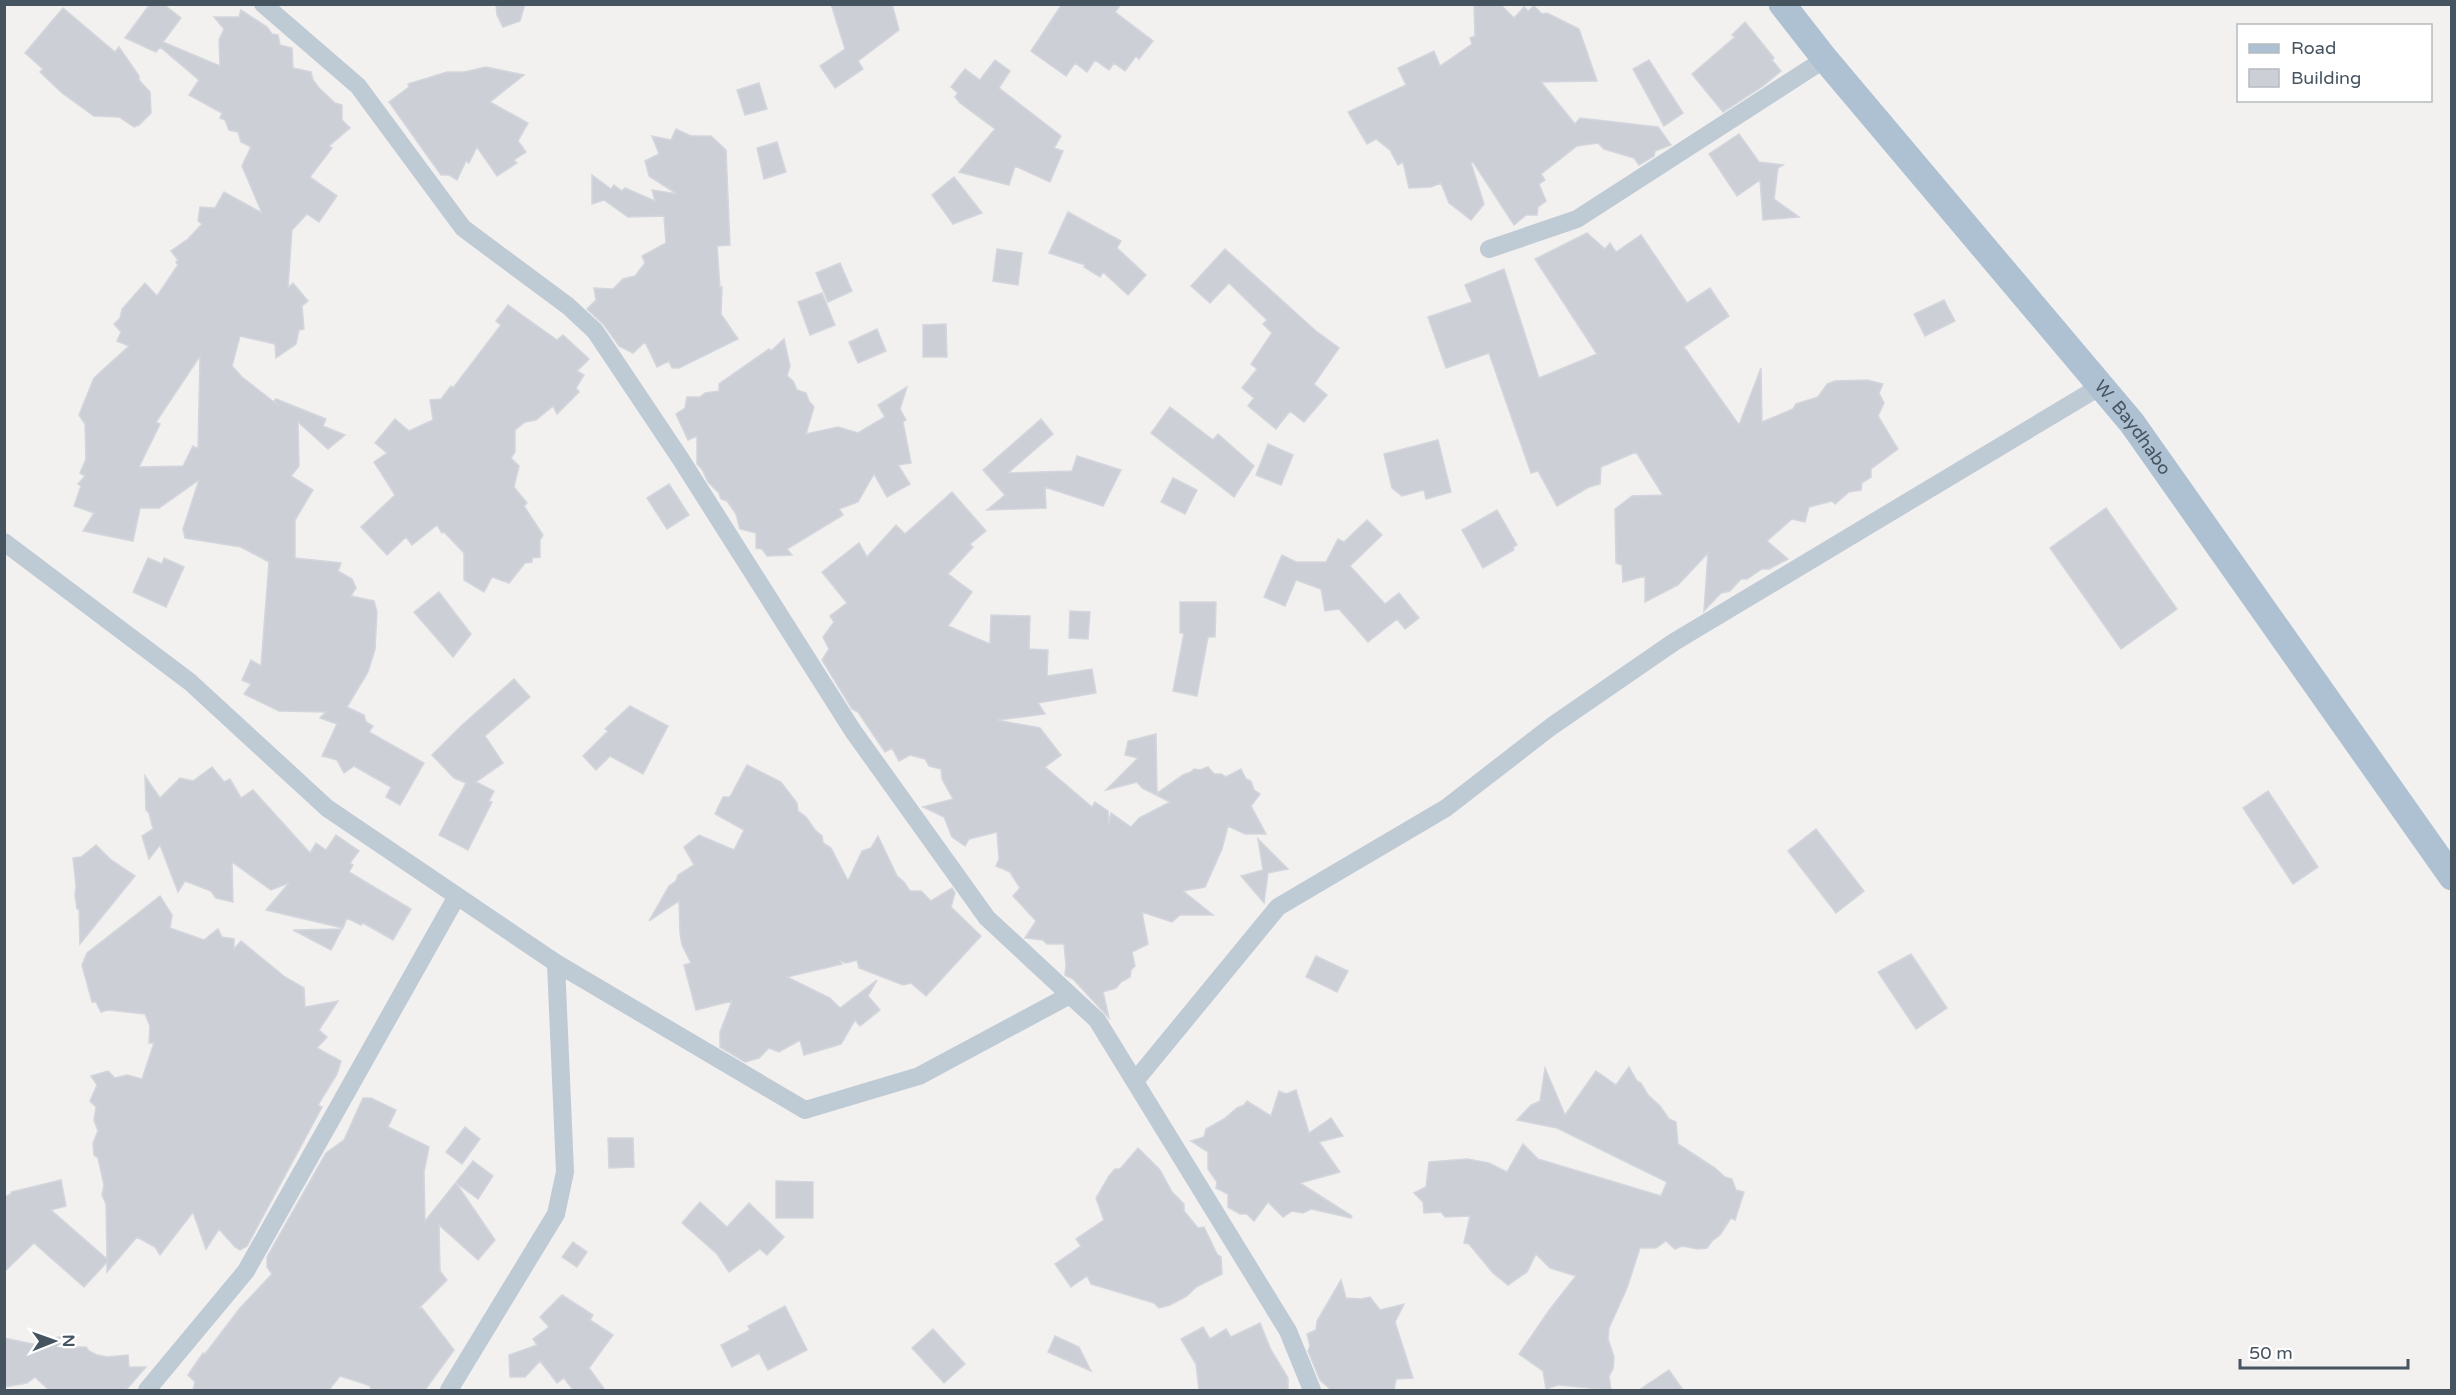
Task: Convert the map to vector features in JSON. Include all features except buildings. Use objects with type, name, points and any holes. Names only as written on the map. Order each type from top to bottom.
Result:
[{"type":"main road","name":"W. Baydhabo","points":[[1782,4],[1825,59],[2132,423],[2451,877]]},
{"type":"street","points":[[263,4],[358,86],[463,228],[568,306],[595,331],[680,458],[853,731],[987,918],[1097,1020],[1288,1331],[1312,1390]]},
{"type":"street","points":[[1489,249],[1577,219],[1825,59]]},
{"type":"street","points":[[1135,1081],[1278,907],[1446,808],[1552,726],[1674,642],[2101,386]]},
{"type":"street","points":[[4,542],[190,682],[327,808],[556,963],[805,1110],[919,1076],[1070,995]]},
{"type":"street","points":[[147,1390],[246,1271],[457,896]]},
{"type":"street","points":[[449,1390],[556,1214],[565,1172],[556,963]]}]
